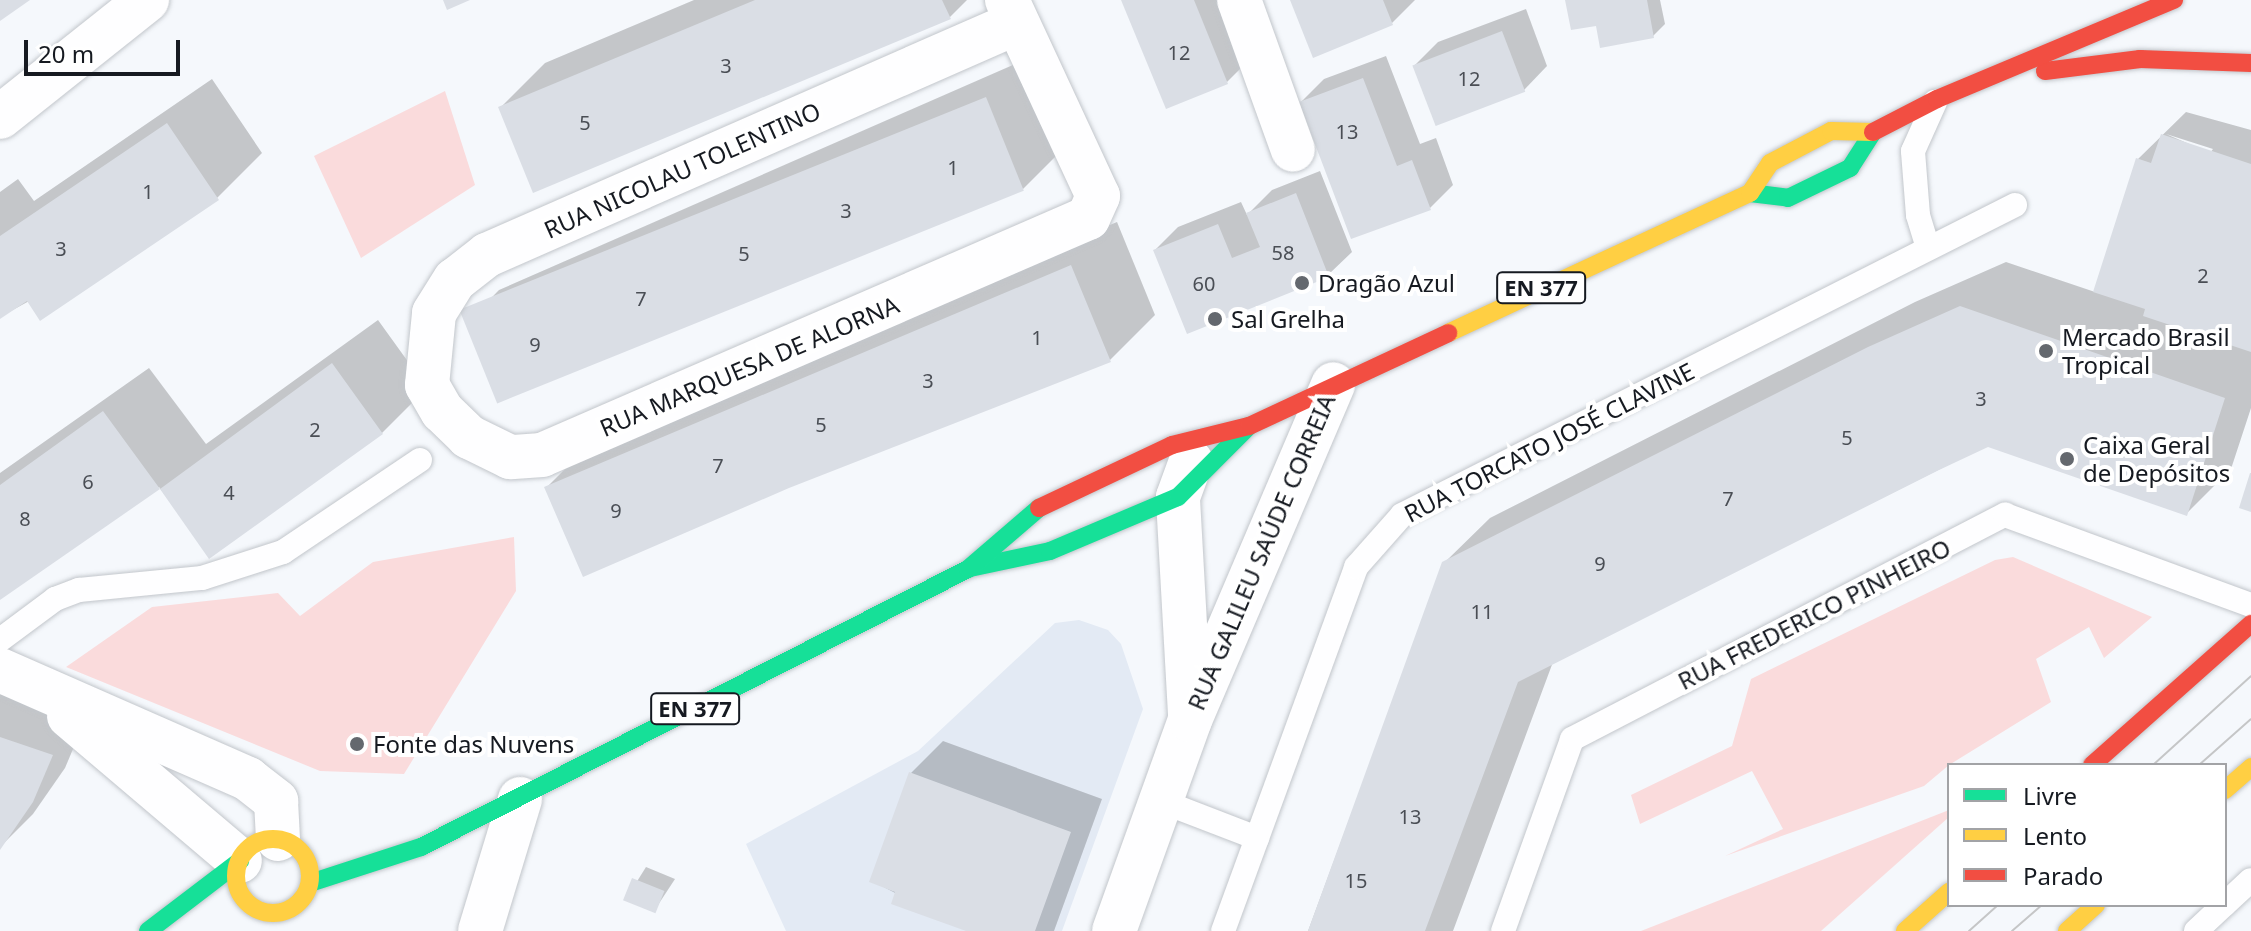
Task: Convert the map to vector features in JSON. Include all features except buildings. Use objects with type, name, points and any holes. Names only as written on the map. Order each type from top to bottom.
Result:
[{"type":"main road","name":"EN 377","points":[[254,907],[281,912],[304,897],[310,883],[421,847],[520,799],[968,569],[1033,511],[1200,435],[1249,426],[1333,384],[1750,193],[1770,163],[1831,131],[1873,132],[1937,99],[2174,0]]},
{"type":"main road","name":"EN 377","points":[[1991,77],[2140,59],[2251,63]]},
{"type":"main road","points":[[1750,193],[1788,198],[1850,168],[1873,132]]},
{"type":"main road","name":"EN 377","points":[[968,569],[1050,551],[1178,497],[1249,426]]},
{"type":"main road","points":[[2094,763],[2251,624]]},
{"type":"main road","points":[[2227,788],[2251,767]]},
{"type":"main road","points":[[278,839],[307,859],[310,883]]},
{"type":"main road","points":[[148,931],[240,861],[260,841],[326,841]]},
{"type":"main road","name":"EN 377","points":[[373,844],[421,847]]},
{"type":"main road","points":[[234,923],[254,907],[238,887],[240,861]]},
{"type":"main road","points":[[1905,931],[1947,894]]},
{"type":"main road","points":[[2067,931],[2094,907]]},
{"type":"street","points":[[0,117],[147,0]]},
{"type":"street","points":[[1239,0],[1293,150]]},
{"type":"street","name":"RUA MARQUESA DE ALORNA","points":[[427,385],[442,411],[469,437],[510,457],[542,455],[1088,218],[1098,196],[1012,12]]},
{"type":"street","name":"RUA NICOLAU TOLENTINO","points":[[427,385],[434,313],[455,280],[487,255],[1012,12]]},
{"type":"street","name":"RUA GALILEU SAÚDE CORREIA","points":[[1114,931],[1190,720],[1333,384]]},
{"type":"street","name":"RUA GALILEU SAÚDE CORREIA","points":[[1190,720],[1178,497],[1200,435]]},
{"type":"street","points":[[18,680],[248,779],[276,801],[278,839]]},
{"type":"street","points":[[18,680],[240,861]]},
{"type":"street","points":[[480,931],[520,799]]},
{"type":"lane","points":[[1928,248],[1916,204],[1913,151],[1937,99]]},
{"type":"lane","name":"RUA TORCATO JOSÉ CLAVINE","points":[[1223,931],[1356,567],[1402,515],[2015,205]]},
{"type":"lane","points":[[0,640],[55,599],[79,590],[202,578],[283,552],[420,460]]},
{"type":"lane","name":"RUA FREDERICO PINHEIRO","points":[[1503,931],[1572,739],[2005,515],[2251,605]]},
{"type":"lane","points":[[1161,801],[1257,838]]},
{"type":"lane","points":[[2227,901],[2251,880]]},
{"type":"lane","points":[[2196,931],[2221,907]]},
{"type":"shaded area","points":[[445,91],[475,185],[361,258],[314,156]]},
{"type":"shaded area","points":[[514,537],[516,591],[404,774],[320,771],[66,667],[152,607],[278,593],[300,616],[373,562]]},
{"type":"shaded area","points":[[2013,557],[2152,617],[2104,658],[2089,627],[2036,659],[2051,702],[1952,763],[1947,763],[1947,767],[1924,786],[1725,856],[1783,829],[1752,771],[1640,824],[1631,795],[1732,746],[1751,679],[1995,560]]},
{"type":"shaded area","points":[[1079,620],[1108,630],[1121,644],[1143,709],[1062,931],[786,931],[746,844],[918,751],[1055,623]]},
{"type":"shaded area","points":[[1947,811],[1947,819],[1821,931],[1641,931]]},
{"type":"tram line","points":[[2155,763],[2251,676]]},
{"type":"tram line","points":[[2201,763],[2251,719]]},
{"type":"tram line","points":[[1969,931],[1996,907]]},
{"type":"tram line","points":[[2012,931],[2040,907]]},
{"type":"traffic: fast","points":[[1750,193],[1788,198],[1850,168],[1873,132]]},
{"type":"traffic: fast","points":[[970,568],[1050,551],[1178,497],[1249,426]]},
{"type":"traffic: fast","points":[[310,883],[421,847],[968,569],[1039,508]]},
{"type":"traffic: fast","points":[[148,931],[240,861]]},
{"type":"traffic: slow","points":[[1448,333],[1750,193],[1770,163],[1831,131],[1873,132]]},
{"type":"traffic: slow","points":[[2227,788],[2251,767]]},
{"type":"traffic: slow","points":[[273,839],[287,842],[299,850],[307,862],[310,876],[307,890],[299,902],[287,910],[273,913],[259,910],[247,902],[239,890],[236,876],[239,862],[247,850],[259,842],[273,839]]},
{"type":"traffic: slow","points":[[1905,931],[1947,894]]},
{"type":"traffic: slow","points":[[2067,931],[2094,907]]},
{"type":"traffic: jam","points":[[1873,132],[1937,99],[2174,0]]},
{"type":"traffic: jam","points":[[2045,71],[2140,59],[2251,63]]},
{"type":"traffic: jam","points":[[1039,508],[1172,445],[1249,426],[1448,333]]},
{"type":"traffic: jam","points":[[2094,763],[2251,624]]},
{"type":"place","name":"Dragão Azul","points":[[1302,283]]},
{"type":"place","name":"Sal Grelha","points":[[1215,319]]},
{"type":"place","name":"Mercado Brasil Tropical","points":[[2046,351]]},
{"type":"place","name":"Caixa Geral de Depósitos","points":[[2067,459]]},
{"type":"place","name":"Fonte das Nuvens","points":[[357,744]]}]
